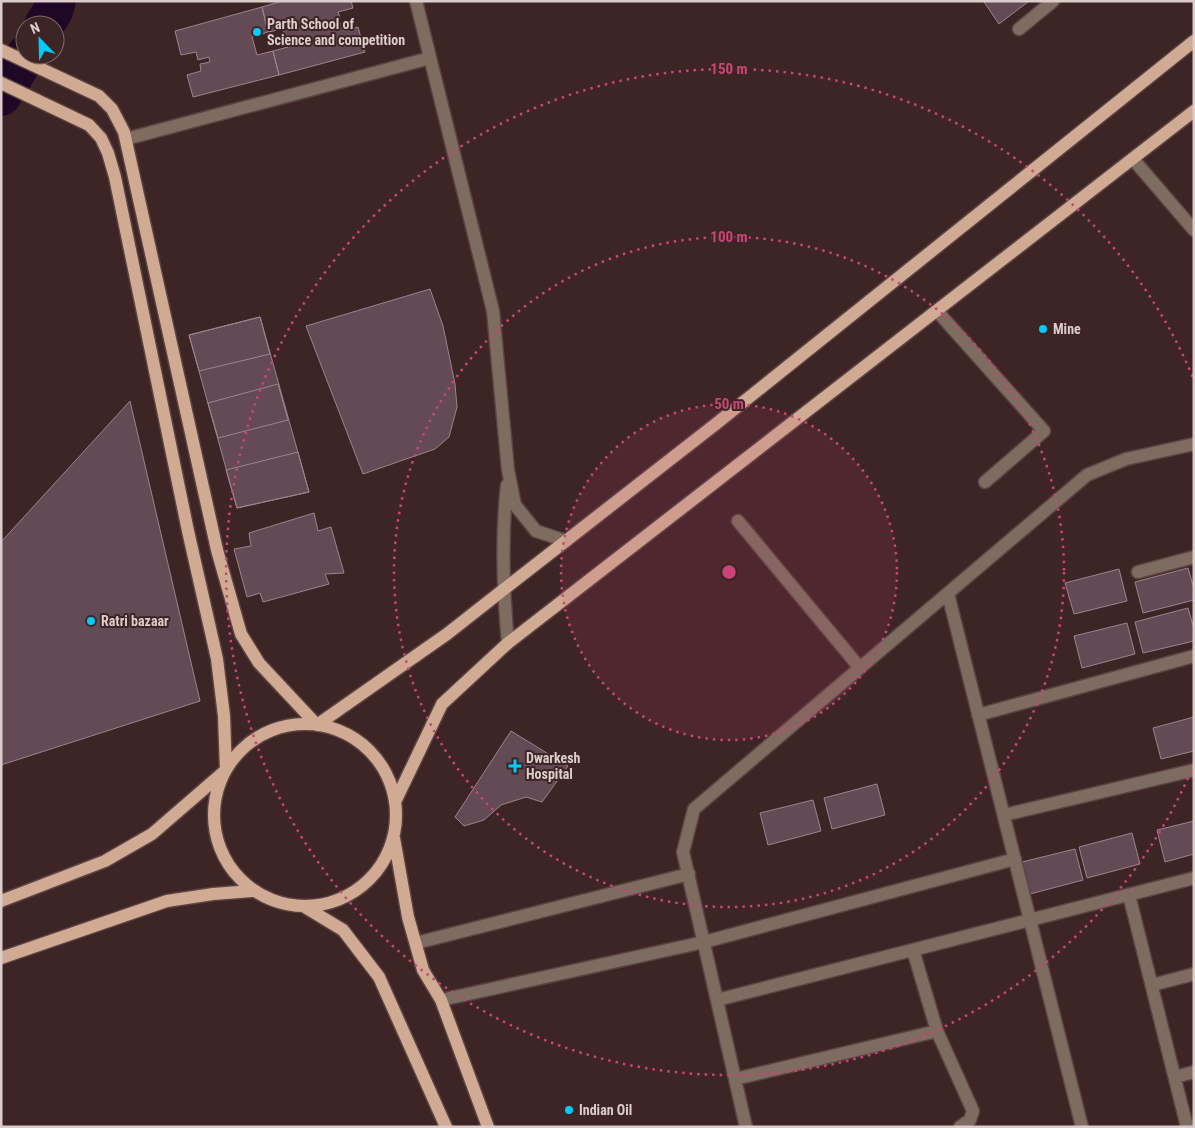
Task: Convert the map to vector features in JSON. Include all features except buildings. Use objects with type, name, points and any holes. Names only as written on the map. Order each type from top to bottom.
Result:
[{"type":"main road","points":[[317,725],[447,634],[725,417],[1194,41]]},
{"type":"main road","points":[[1,50],[99,96],[112,109],[124,132],[217,550],[241,634],[259,663],[317,725]]},
{"type":"main road","points":[[1,83],[90,126],[101,138],[108,153],[115,177],[188,531],[217,659],[224,716],[226,770],[216,795],[215,804],[214,822],[220,848],[233,872],[252,891],[278,903],[306,907],[335,902],[362,888],[382,866],[394,838],[397,819],[396,800],[386,772],[369,749],[345,733],[317,725],[290,725],[264,734],[243,749],[226,770],[152,834],[105,861],[1,901]]},
{"type":"main road","points":[[396,800],[442,704],[508,643],[1194,110]]},
{"type":"main road","points":[[394,838],[408,917],[423,970],[441,1000],[488,1127]]},
{"type":"main road","points":[[1,958],[167,901],[213,894],[252,891]]},
{"type":"main road","points":[[306,907],[343,930],[379,978],[446,1127]]},
{"type":"street","points":[[416,1],[493,310],[508,470],[515,505],[536,531],[566,541]]},
{"type":"street","points":[[1019,29],[1053,1]]},
{"type":"street","points":[[126,140],[430,58]]},
{"type":"street","points":[[1133,158],[1194,230]]},
{"type":"street","points":[[937,311],[1044,430],[985,482]]},
{"type":"street","points":[[746,1127],[683,852],[694,809],[1087,475],[1126,459],[1194,444]]},
{"type":"street","points":[[508,470],[504,515],[503,590],[508,643]]},
{"type":"street","points":[[738,521],[860,668]]},
{"type":"street","points":[[1138,572],[1194,557]]},
{"type":"street","points":[[948,594],[1082,1127]]},
{"type":"street","points":[[978,715],[1194,656]]},
{"type":"street","points":[[1004,815],[1194,770]]},
{"type":"street","points":[[441,1000],[704,942],[1015,859]]},
{"type":"street","points":[[416,943],[688,874]]},
{"type":"street","points":[[718,1000],[1194,878]]},
{"type":"street","points":[[1129,894],[1188,1127]]},
{"type":"street","points":[[913,950],[937,1031],[973,1111],[970,1120],[960,1127]]},
{"type":"street","points":[[1152,985],[1194,974]]},
{"type":"street","points":[[736,1079],[937,1031]]},
{"type":"street","points":[[1175,1077],[1194,1072]]},
{"type":"waterway","points":[[50,15],[56,1]]},
{"type":"waterway","points":[[1,96],[20,65]]},
{"type":"place","name":"Parth School of Science and competition","points":[[257,32]]},
{"type":"place","name":"Mine","points":[[1043,329]]},
{"type":"place","name":"Ratri bazaar","points":[[91,621]]},
{"type":"place","name":"Dwarkesh Hospital","points":[[515,766]]},
{"type":"place","name":"Indian Oil","points":[[569,1110]]}]
